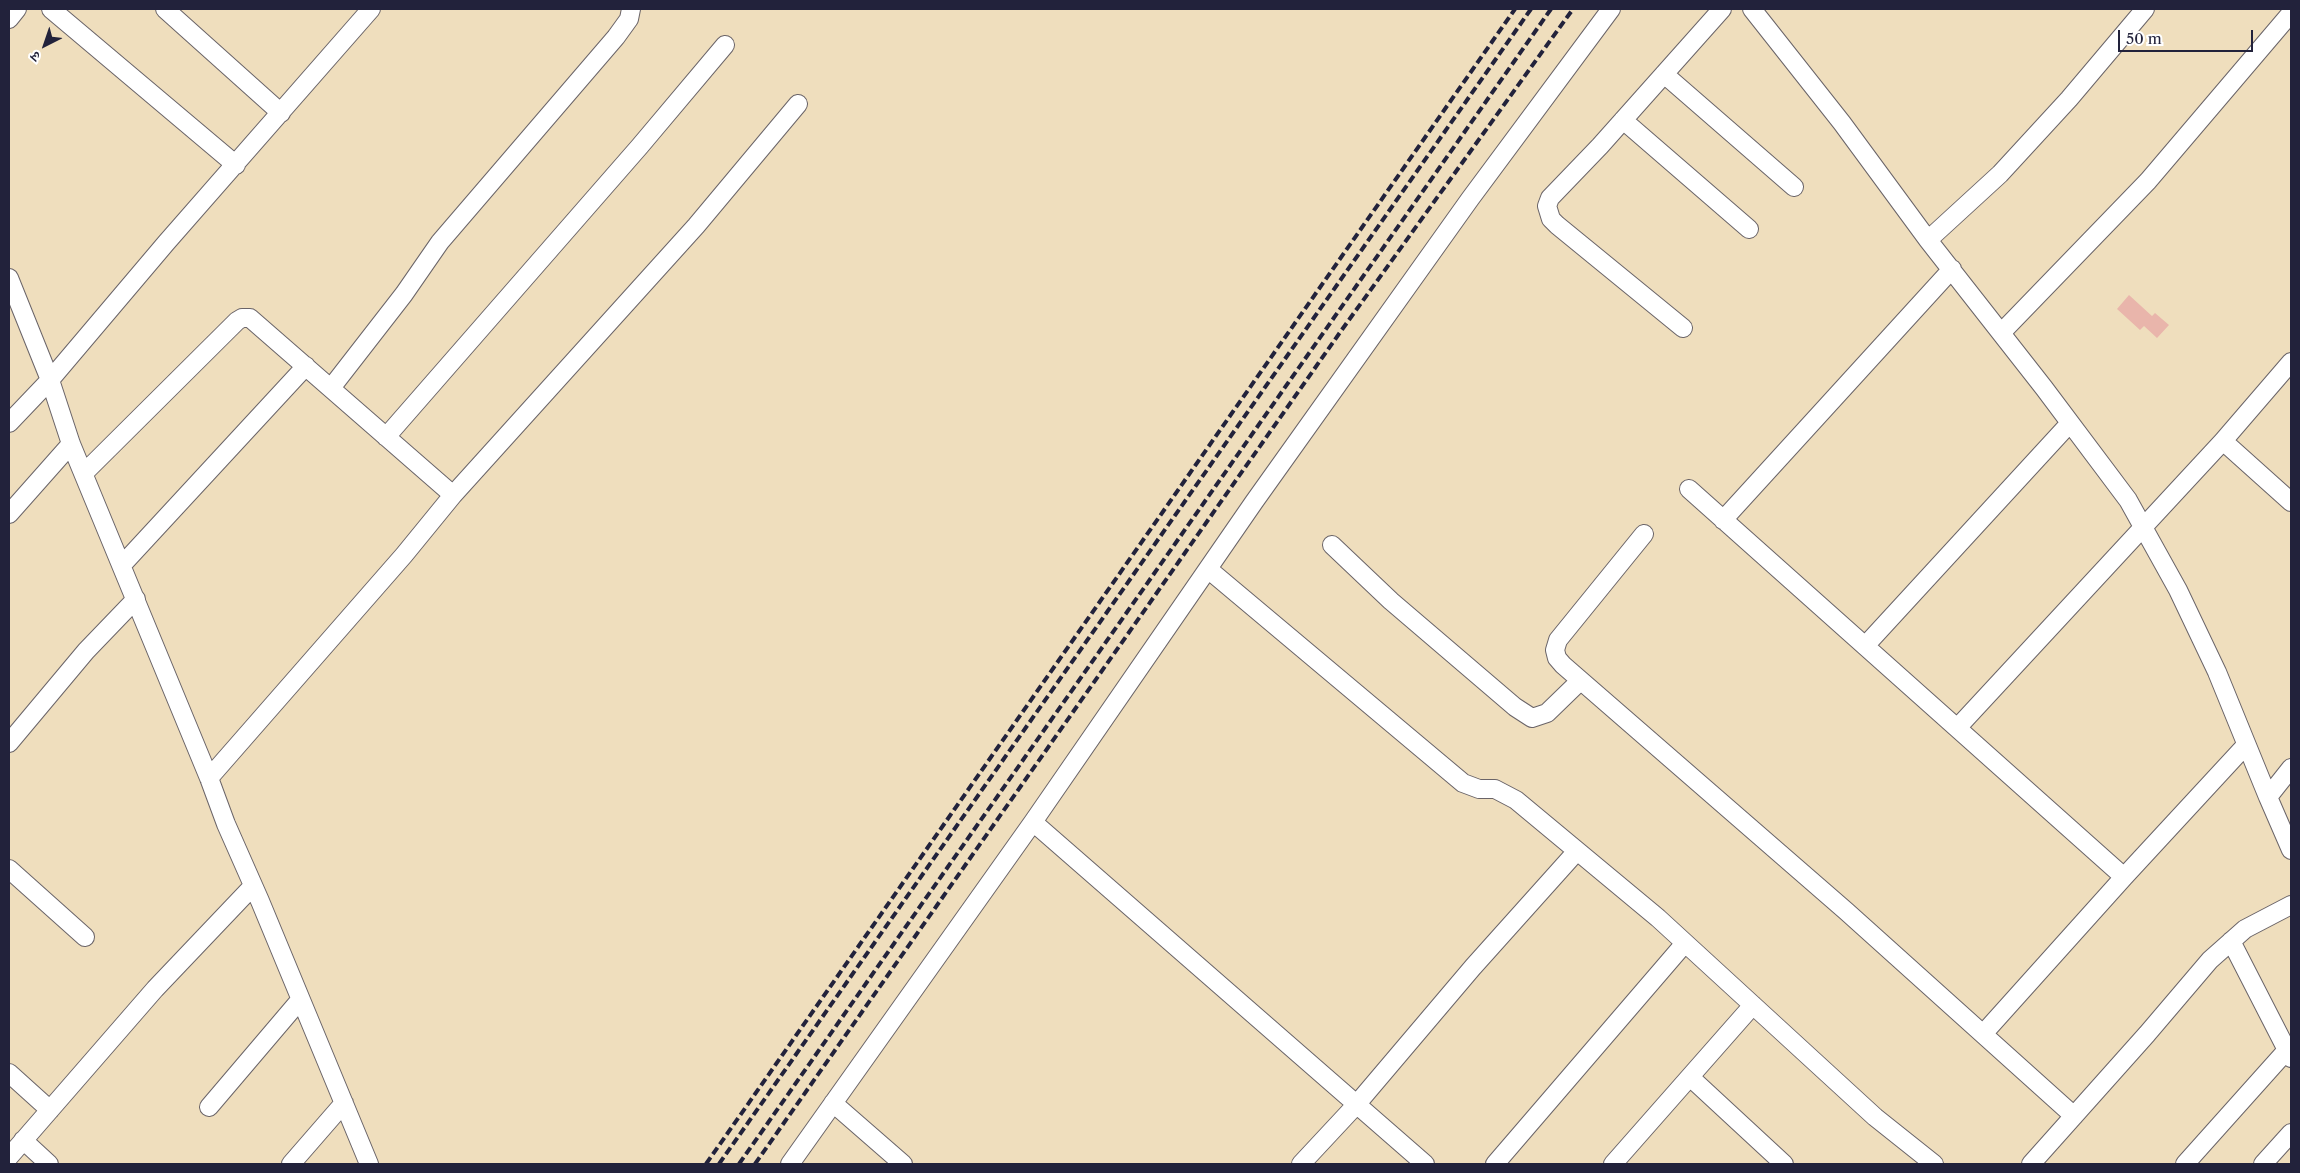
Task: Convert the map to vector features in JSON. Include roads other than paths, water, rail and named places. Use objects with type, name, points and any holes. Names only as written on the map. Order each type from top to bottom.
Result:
[{"type":"street","points":[[9,19],[17,9]]},
{"type":"street","points":[[51,9],[236,165]]},
{"type":"street","points":[[165,9],[282,113]]},
{"type":"street","points":[[9,423],[50,380],[371,9]]},
{"type":"street","points":[[331,388],[404,294],[440,242],[616,37],[629,19],[631,9]]},
{"type":"street","points":[[790,1164],[1033,822],[1470,199],[1611,9]]},
{"type":"street","points":[[1683,328],[1557,225],[1548,213],[1546,206],[1550,198],[1722,9]]},
{"type":"street","points":[[1752,9],[1842,123],[1928,240],[2128,500],[2178,590],[2217,672],[2291,850]]},
{"type":"street","points":[[1928,240],[2000,174],[2068,99],[2145,9]]},
{"type":"street","points":[[2001,333],[2148,181],[2291,13]]},
{"type":"street","points":[[386,437],[640,146],[725,44]]},
{"type":"street","points":[[1664,74],[1794,187]]},
{"type":"street","points":[[209,778],[404,555],[453,495],[696,226],[798,104]]},
{"type":"street","points":[[1623,120],[1749,228]]},
{"type":"street","points":[[1723,520],[1952,269]]},
{"type":"street","points":[[9,278],[50,380],[71,444],[136,599],[226,824],[369,1164]]},
{"type":"street","points":[[84,473],[242,318],[250,318],[453,495]]},
{"type":"street","points":[[1958,727],[2222,441],[2291,362]]},
{"type":"street","points":[[122,565],[306,366]]},
{"type":"street","points":[[1866,646],[2070,423]]},
{"type":"street","points":[[2222,441],[2291,502]]},
{"type":"street","points":[[9,514],[71,444]]},
{"type":"street","points":[[1689,488],[2124,877]]},
{"type":"street","points":[[1644,534],[1558,640],[1555,650],[1557,658],[1580,681],[1846,911],[2074,1116]]},
{"type":"street","points":[[1332,546],[1390,601],[1528,716],[1532,718],[1539,717],[1547,713],[1580,681]]},
{"type":"street","points":[[1208,570],[1463,783],[1470,787],[1494,789],[1505,793],[1577,851],[1685,943],[1875,1117],[1934,1164]]},
{"type":"street","points":[[9,743],[86,651],[136,599]]},
{"type":"street","points":[[1983,1034],[2246,745]]},
{"type":"street","points":[[2268,797],[2291,768]]},
{"type":"street","points":[[1033,822],[1424,1164]]},
{"type":"street","points":[[1302,1164],[1356,1105],[1473,967],[1577,851]]},
{"type":"street","points":[[9,869],[85,936]]},
{"type":"street","points":[[9,1157],[155,989],[253,886]]},
{"type":"street","points":[[2031,1164],[2210,960],[2245,929],[2291,905]]},
{"type":"street","points":[[2185,1164],[2289,1054],[2231,941]]},
{"type":"street","points":[[1495,1164],[1685,943]]},
{"type":"street","points":[[209,1107],[300,1000]]},
{"type":"street","points":[[1613,1164],[1753,1005]]},
{"type":"street","points":[[9,1074],[50,1110]]},
{"type":"street","points":[[1690,1077],[1784,1164]]},
{"type":"street","points":[[291,1164],[344,1103]]},
{"type":"street","points":[[833,1103],[903,1164]]},
{"type":"street","points":[[2263,1164],[2291,1133]]},
{"type":"street","points":[[23,1140],[49,1164]]},
{"type":"railway","points":[[706,1164],[1515,9]]},
{"type":"railway","points":[[719,1164],[1531,9]]},
{"type":"railway","points":[[739,1164],[1551,9]]},
{"type":"railway","points":[[755,1164],[1341,331],[1573,9]]}]
